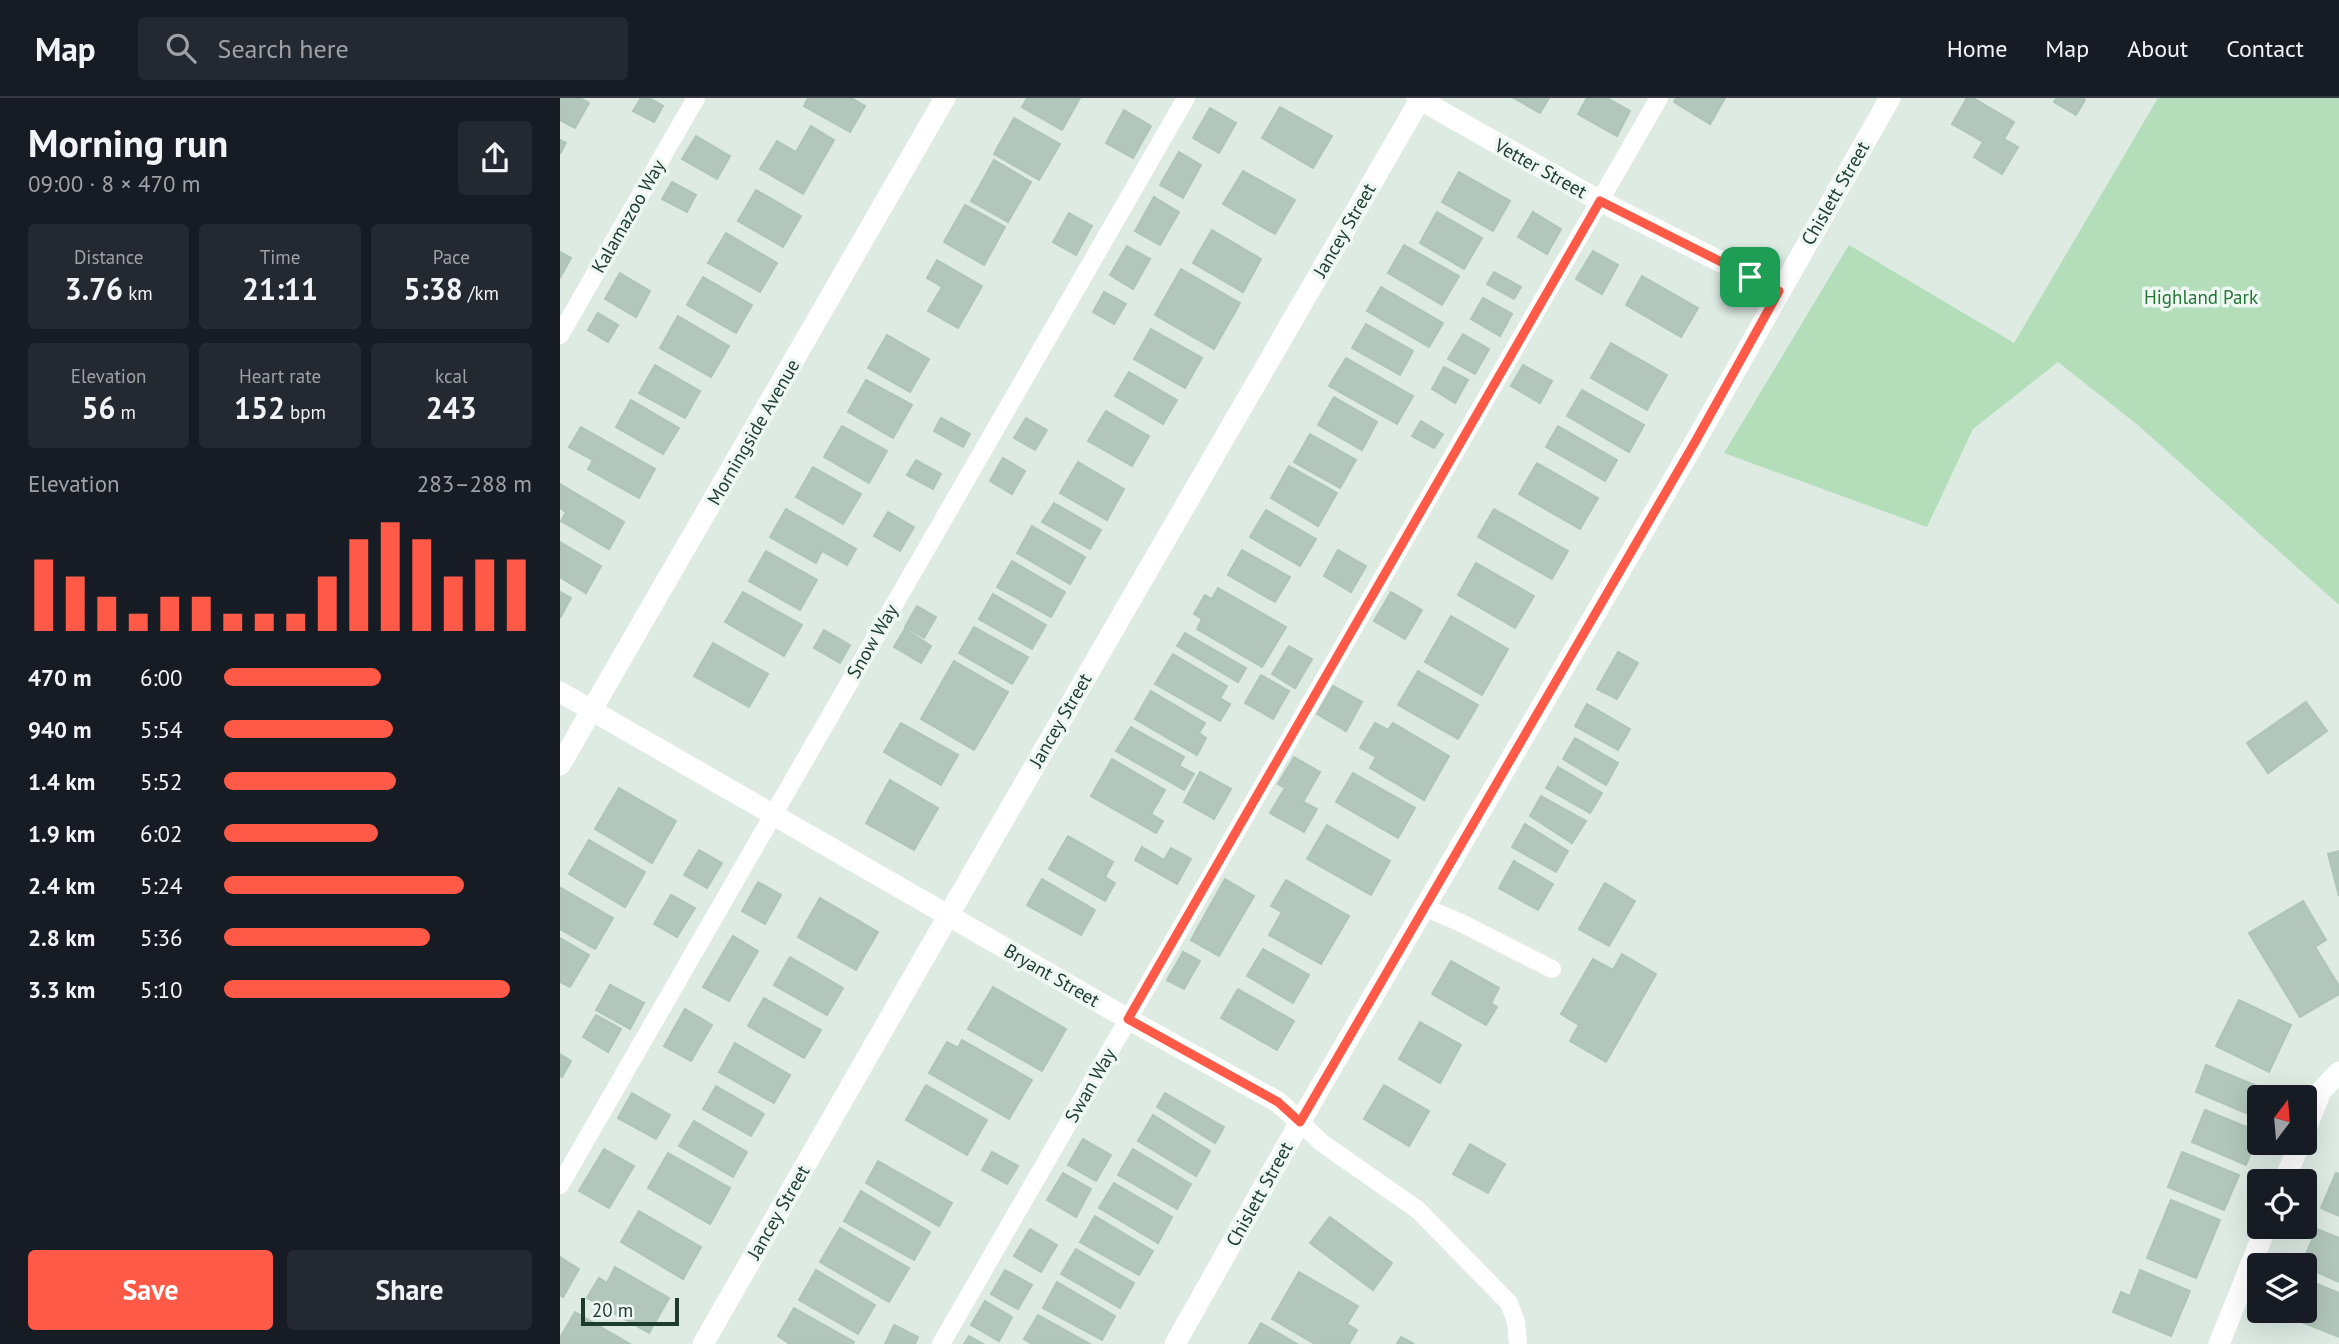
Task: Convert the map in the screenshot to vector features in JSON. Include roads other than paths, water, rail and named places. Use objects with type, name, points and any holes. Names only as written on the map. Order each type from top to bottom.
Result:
[{"type":"street","name":"Morningside Avenue","points":[[560,765],[945,98]]},
{"type":"street","name":"Chislett Street","points":[[1175,1344],[1300,1122],[1695,442],[1889,98]]},
{"type":"street","name":"Vetter Street","points":[[1419,99],[1600,201],[1779,291]]},
{"type":"street","name":"Jancey Street","points":[[703,1344],[1419,99]]},
{"type":"street","name":"Bryant Street","points":[[560,692],[1128,1019],[1278,1102],[1300,1122]]},
{"type":"street","points":[[2317,1101],[2321,1091],[2339,1072]]},
{"type":"street","points":[[2219,1344],[2261,1239]]},
{"type":"lane","name":"Kalamazoo Way","points":[[560,335],[695,98]]},
{"type":"lane","name":"Snow Way","points":[[560,1185],[1186,98]]},
{"type":"lane","name":"Swan Way","points":[[941,1344],[1659,98]]},
{"type":"lane","points":[[1424,907],[1552,969]]},
{"type":"lane","name":"Bryant Street","points":[[1300,1122],[1322,1143],[1418,1210],[1455,1247],[1509,1303],[1516,1322],[1518,1344]]},
{"type":"park label","name":"Highland Park","points":[[2201,297]]}]
